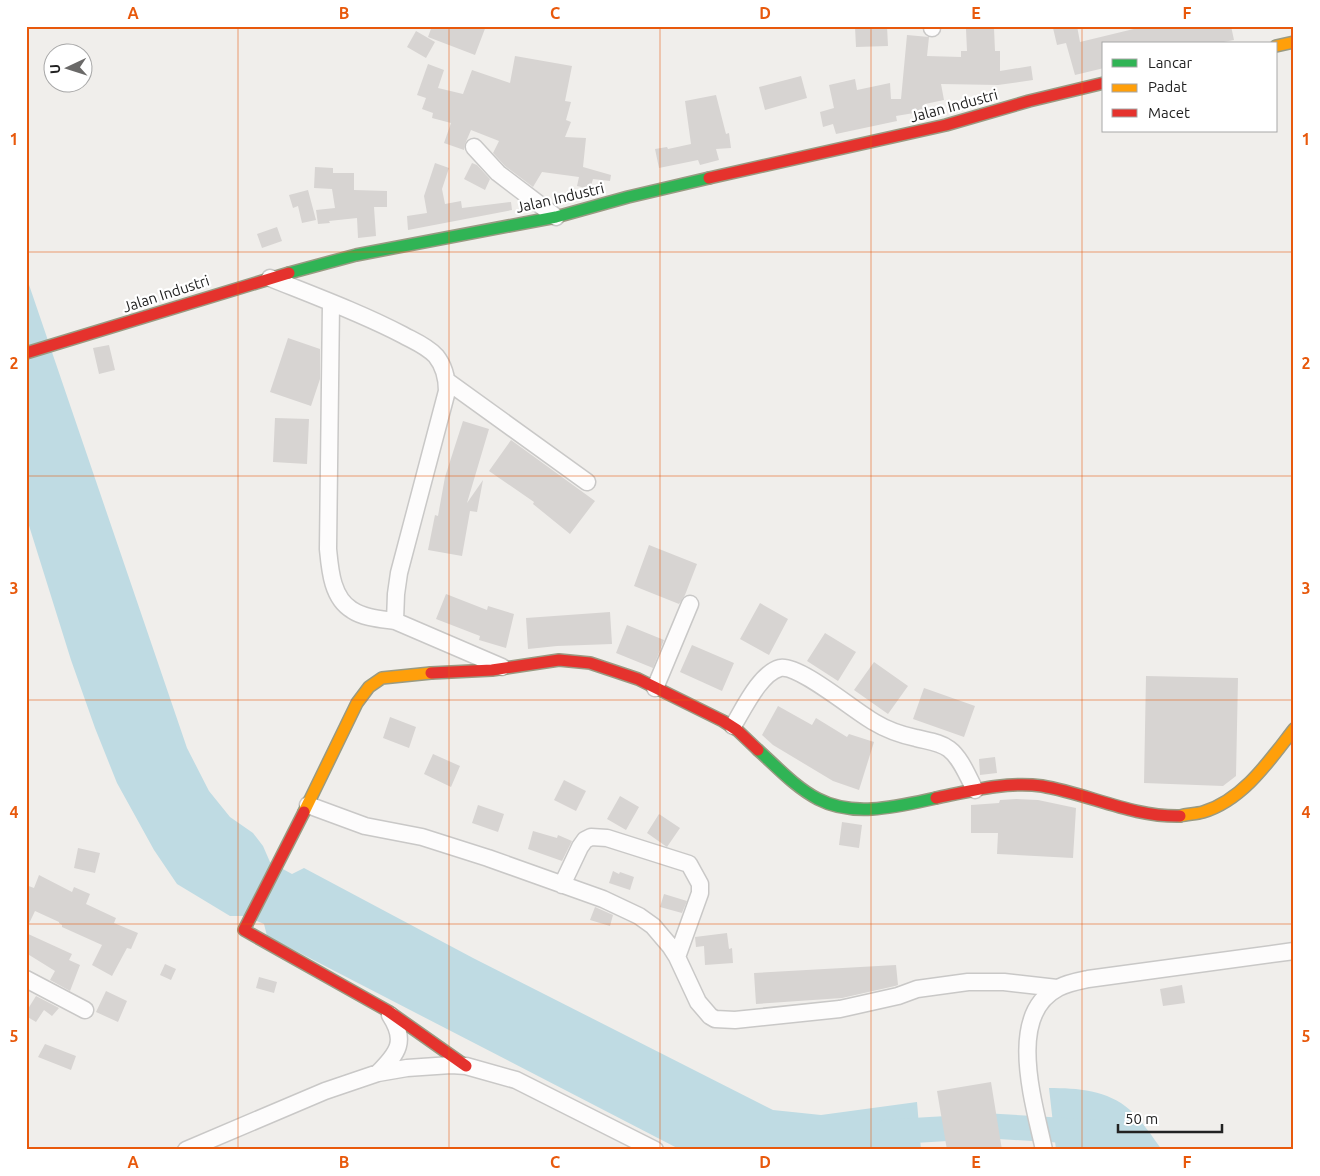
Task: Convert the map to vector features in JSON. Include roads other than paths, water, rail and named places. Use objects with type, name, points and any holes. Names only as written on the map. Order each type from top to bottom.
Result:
[{"type":"street","points":[[1278,46],[1294,42]]},
{"type":"street","name":"Jalan Industri","points":[[26,353],[268,278],[356,255],[556,217],[628,197],[946,125],[1029,101],[1102,83]]},
{"type":"street","points":[[474,147],[498,173],[556,217]]},
{"type":"street","points":[[268,278],[376,321],[423,346],[441,362],[447,381],[444,402],[400,573],[396,594],[395,621]]},
{"type":"street","points":[[331,303],[328,549],[330,570],[335,588],[342,601],[352,610],[365,616],[395,621],[507,668]]},
{"type":"street","points":[[447,381],[587,482]]},
{"type":"street","points":[[655,688],[690,604]]},
{"type":"street","points":[[466,1066],[388,1011],[244,930],[308,805],[357,703],[363,693],[376,681],[391,677],[507,668],[556,660],[572,659],[601,665],[655,688],[733,726],[789,778],[818,800],[839,808],[878,808],[908,804],[975,790],[1018,785],[1037,786],[1083,795],[1149,814],[1167,817],[1184,816],[1212,809],[1233,796],[1294,730]]},
{"type":"street","points":[[733,726],[749,698],[766,676],[777,669],[789,668],[802,674],[874,722],[900,734],[940,744],[947,748],[959,761],[975,790]]},
{"type":"street","points":[[308,805],[365,826],[432,840],[603,899],[648,921],[665,939],[677,956],[698,1002],[710,1016],[722,1020],[840,1009],[898,996],[917,989],[968,982],[1004,982],[1057,988],[1088,979],[1294,951]]},
{"type":"street","points":[[562,885],[580,847],[585,840],[591,837],[606,838],[689,864],[700,884],[700,893],[677,956]]},
{"type":"street","points":[[26,979],[85,1010]]},
{"type":"street","points":[[1044,1150],[1029,1073],[1027,1045],[1031,1023],[1037,1010],[1045,998],[1057,988]]},
{"type":"street","points":[[378,1073],[390,1061],[398,1044],[399,1031],[388,1011]]},
{"type":"street","points":[[186,1150],[325,1091],[378,1073],[437,1065],[466,1066],[516,1080],[655,1150]]},
{"type":"water","points":[[26,276],[187,748],[209,791],[230,817],[253,833],[263,846],[270,862],[292,874],[304,868],[473,958],[773,1110],[821,1115],[917,1102],[921,1150],[681,1150],[267,936],[264,924],[245,916],[230,916],[177,884],[154,850],[117,783],[71,660],[26,516]]},
{"type":"water","points":[[1049,1088],[1081,1090],[1112,1098],[1134,1114],[1162,1150],[1056,1150]]},
{"type":"waterway","points":[[887,1132],[991,1126],[1106,1133],[1118,1150]]}]
